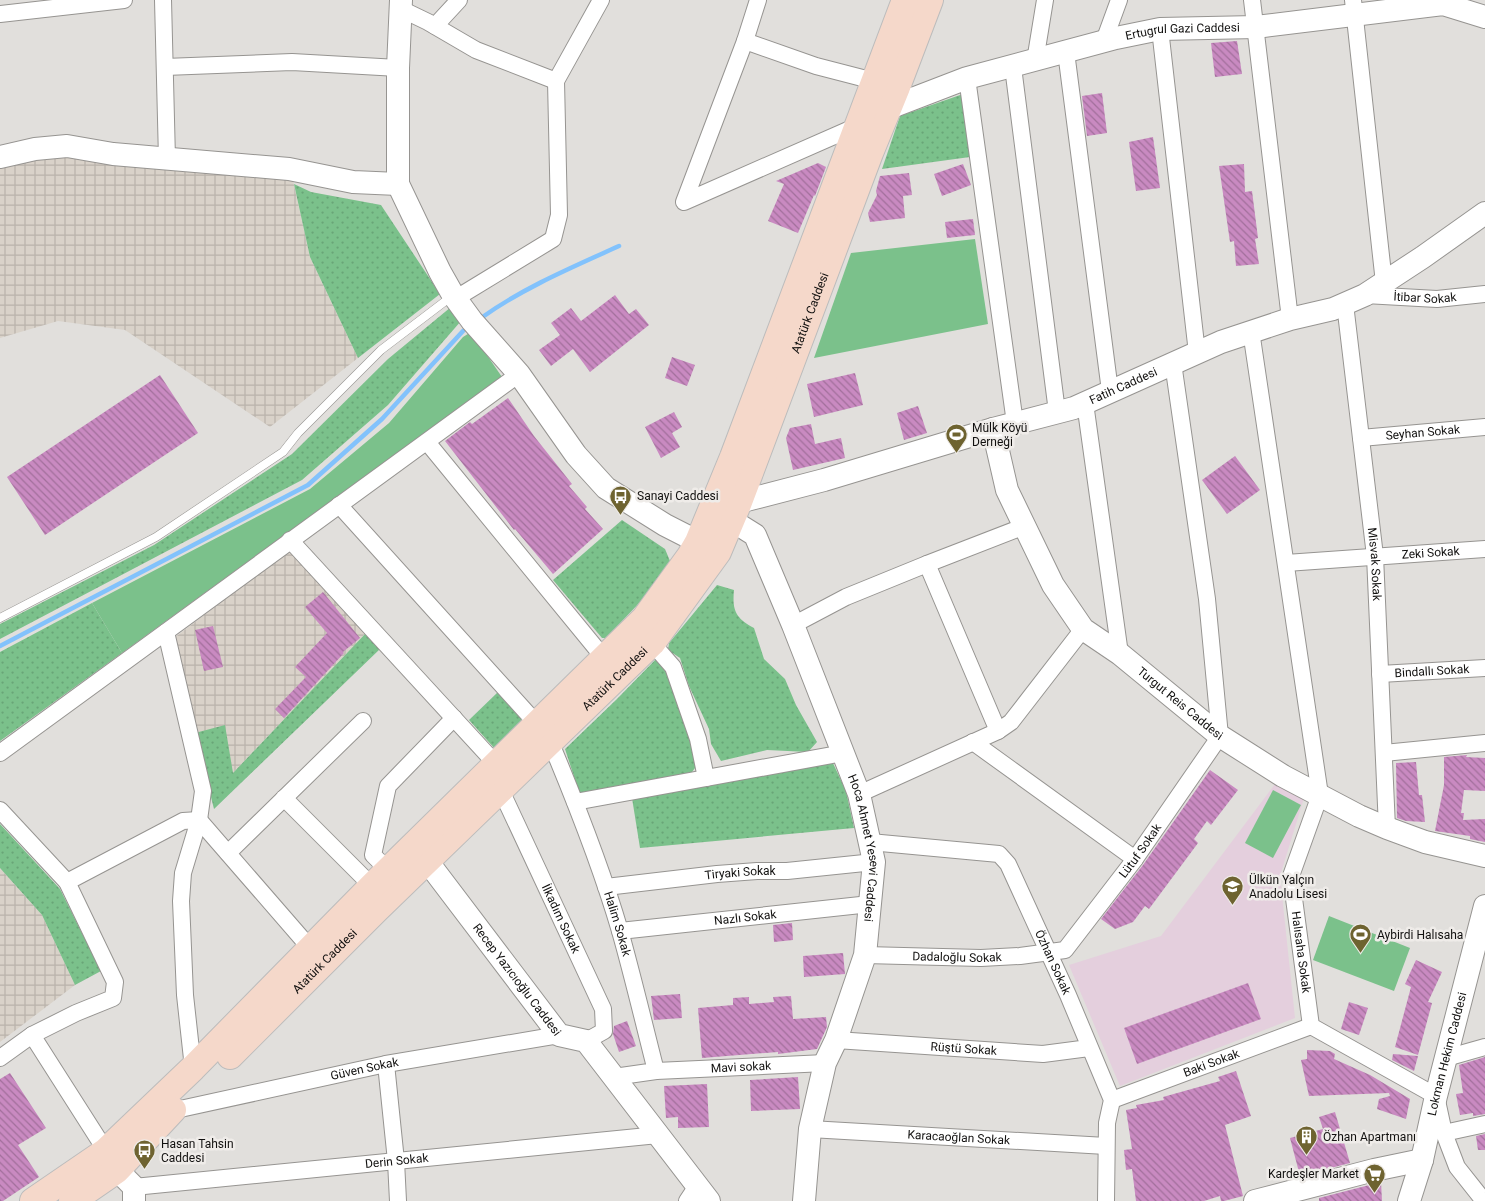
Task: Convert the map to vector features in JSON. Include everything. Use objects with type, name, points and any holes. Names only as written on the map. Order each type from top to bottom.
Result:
[{"type":"main road","points":[[33,1201],[123,1177],[193,1068],[380,878],[496,764],[544,733],[604,658],[645,618],[690,556],[708,547],[733,457],[905,0]]},
{"type":"main road","name":"Atatürk Caddesi","points":[[72,1201],[123,1177],[171,1111],[206,1081],[498,792],[544,733],[652,643],[708,547],[735,511],[870,153],[930,0]]},
{"type":"street","points":[[0,14],[124,0]]},
{"type":"street","points":[[164,0],[167,159]]},
{"type":"street","points":[[435,26],[459,0]]},
{"type":"street","points":[[453,295],[458,298],[553,239],[559,215],[556,81],[601,0]]},
{"type":"street","points":[[758,0],[745,41],[684,202],[857,126]]},
{"type":"street","points":[[1035,61],[1045,0]]},
{"type":"street","points":[[1104,42],[1119,0]]},
{"type":"street","points":[[1252,0],[1290,320]]},
{"type":"street","name":"Ertugrul Gazi Caddesi","points":[[889,108],[967,78],[1160,29],[1256,26],[1354,7],[1443,2],[1485,17]]},
{"type":"street","points":[[556,81],[476,50],[401,5],[398,68],[398,184],[453,295],[472,321],[519,374],[576,456],[606,488],[665,525],[708,547]]},
{"type":"street","points":[[1354,7],[1384,283]]},
{"type":"street","points":[[1160,29],[1197,353]]},
{"type":"street","points":[[745,41],[816,66],[874,81]]},
{"type":"street","points":[[1066,52],[1110,391]]},
{"type":"street","points":[[165,67],[292,62],[398,68]]},
{"type":"street","points":[[1013,67],[1057,412]]},
{"type":"street","points":[[967,78],[1015,424]]},
{"type":"street","points":[[0,157],[35,149],[67,146],[112,154],[289,169],[353,182],[398,184]]},
{"type":"street","name":"Fatih Caddesi","points":[[735,511],[824,480],[1085,403],[1173,363],[1251,331],[1333,309],[1355,300],[1384,283],[1485,213]]},
{"type":"street","name":"İtibar Sokak","points":[[1355,300],[1437,299],[1485,294]]},
{"type":"street","name":"Misvak Sokak","points":[[1355,300],[1361,438],[1375,556],[1387,828]]},
{"type":"street","name":"Halısaha Sokak","points":[[1251,331],[1320,795],[1291,876],[1311,1026]]},
{"type":"street","points":[[1173,363],[1207,599],[1220,736]]},
{"type":"street","points":[[0,754],[519,374]]},
{"type":"street","points":[[1085,403],[1120,654]]},
{"type":"street","name":"Seyhan Sokak","points":[[1361,438],[1485,428]]},
{"type":"street","name":"Turgut Reis Caddesi","points":[[993,429],[1008,490],[1053,585],[1083,629],[1120,654],[1220,736],[1283,776],[1359,816],[1387,828],[1425,842],[1485,856]]},
{"type":"street","points":[[426,442],[604,658]]},
{"type":"street","name":"Halim Sokak","points":[[339,505],[544,733],[575,802],[606,887],[620,931],[656,1071]]},
{"type":"street","name":"Hoca Ahmet Yesevi Caddesi","points":[[735,511],[755,535],[793,625],[859,794],[872,852],[870,904],[865,955],[836,1040],[825,1063],[810,1129],[804,1201]]},
{"type":"street","points":[[793,625],[846,597],[1025,526]]},
{"type":"street","points":[[290,540],[496,764]]},
{"type":"street","name":"Zeki Sokak","points":[[1286,563],[1485,550]]},
{"type":"street","points":[[927,564],[998,732]]},
{"type":"street","points":[[859,794],[998,732],[1011,722],[1083,629]]},
{"type":"street","points":[[166,632],[203,791],[199,820],[183,874],[182,901],[185,995],[193,1068]]},
{"type":"street","points":[[652,643],[673,667],[698,739],[706,778]]},
{"type":"street","name":"Bindallı Sokak","points":[[1380,674],[1485,668]]},
{"type":"street","points":[[380,878],[373,855],[388,786],[454,718]]},
{"type":"street","points":[[228,853],[363,721]]},
{"type":"street","name":"Lütuf Sokak","points":[[1048,952],[1065,950],[1135,859],[1220,736]]},
{"type":"street","points":[[973,742],[1135,859]]},
{"type":"street","points":[[1384,753],[1485,743]]},
{"type":"street","points":[[575,802],[843,753]]},
{"type":"street","name":"İlkadım Sokak","points":[[498,792],[505,799],[603,1009],[604,1031],[586,1042]]},
{"type":"street","points":[[284,798],[380,878]]},
{"type":"street","points":[[0,810],[67,882],[115,982],[113,998],[76,1013],[32,1035],[0,1058]]},
{"type":"street","points":[[199,820],[311,949]]},
{"type":"street","points":[[67,882],[183,821],[199,820]]},
{"type":"street","name":"Tiryaki Sokak","points":[[606,887],[733,873],[787,871],[872,852]]},
{"type":"street","name":"Özhan Sokak","points":[[872,852],[999,854],[1008,864],[1068,995],[1112,1100]]},
{"type":"street","name":"Recep Yazıcıoğlu Caddesi","points":[[427,861],[559,1035],[586,1042]]},
{"type":"street","name":"Nazlı Sokak","points":[[620,931],[870,904]]},
{"type":"street","name":"Lokman Hekim Caddesi","points":[[1409,1201],[1422,1160],[1446,1058],[1477,967],[1485,906]]},
{"type":"street","name":"Dadaloğlu Sokak","points":[[865,955],[980,958],[1020,956],[1048,952]]},
{"type":"street","points":[[1311,1026],[1436,1096],[1444,1133],[1457,1167],[1485,1200]]},
{"type":"street","name":"Baki Sokak","points":[[1112,1100],[1311,1026]]},
{"type":"street","points":[[32,1035],[123,1177]]},
{"type":"street","name":"Güven Sokak","points":[[171,1111],[386,1064],[559,1035]]},
{"type":"street","name":"Rüştü Sokak","points":[[836,1040],[1043,1054],[1089,1048]]},
{"type":"street","points":[[586,1042],[658,1135],[698,1196]]},
{"type":"street","points":[[1446,1058],[1485,1047]]},
{"type":"street","name":"Mavi sokak","points":[[656,1071],[825,1063]]},
{"type":"street","points":[[386,1064],[398,1201]]},
{"type":"street","points":[[614,1077],[656,1071]]},
{"type":"street","points":[[1106,1201],[1106,1122],[1112,1100]]},
{"type":"street","points":[[1444,1133],[1485,1124]]},
{"type":"street","name":"Karacaoğlan Sokak","points":[[810,1129],[1106,1146]]},
{"type":"street","name":"Derin Sokak","points":[[123,1177],[396,1161],[658,1135]]},
{"type":"street","points":[[1264,1200],[1374,1170],[1422,1160]]},
{"type":"lane","points":[[0,618],[156,537],[283,452],[298,433],[381,350],[453,295]]},
{"type":"shaded area","points":[[78,149],[292,176],[310,257],[358,358],[270,427],[125,330],[58,321],[0,338],[0,166]]},
{"type":"shaded area","points":[[292,548],[366,633],[233,773],[195,733],[174,638]]},
{"type":"shaded area","name":"Ülkün Yalçın Anadolu Lisesi","points":[[1275,784],[1304,798],[1280,876],[1295,1018],[1120,1086],[1069,965],[1161,936]]},
{"type":"shaded area","points":[[0,868],[42,915],[75,985],[0,1042]]},
{"type":"green space","points":[[963,94],[970,157],[882,169],[900,116]]},
{"type":"green space","points":[[294,184],[311,192],[381,205],[440,294],[358,358],[310,257]]},
{"type":"green space","points":[[975,239],[988,324],[814,358],[851,253]]},
{"type":"green space","points":[[451,307],[461,321],[388,405],[302,480],[0,639],[0,624],[154,545],[292,454],[388,359]]},
{"type":"green space","points":[[471,332],[502,377],[122,653],[92,603],[310,489],[389,423],[463,337]]},
{"type":"green space","points":[[622,520],[665,549],[670,561],[643,599],[606,638],[602,638],[553,580]]},
{"type":"green space","points":[[717,585],[734,590],[736,613],[743,621],[754,628],[764,659],[785,679],[796,705],[817,742],[808,752],[767,750],[721,761],[711,744],[709,729],[689,686],[680,658],[668,650],[669,643]]},
{"type":"green space","points":[[92,603],[122,653],[0,741],[0,652]]},
{"type":"green space","points":[[366,633],[380,649],[214,809],[195,733],[225,725],[233,773]]},
{"type":"green space","points":[[656,659],[668,669],[698,764],[692,772],[580,795],[565,749]]},
{"type":"green space","points":[[498,692],[525,721],[495,749],[469,720]]},
{"type":"green space","points":[[832,761],[846,791],[854,828],[640,848],[632,798]]},
{"type":"green space","points":[[1273,790],[1301,805],[1273,858],[1245,843]]},
{"type":"green space","points":[[0,824],[60,889],[101,971],[75,985],[42,915],[0,868]]},
{"type":"green space","name":"Aybirdi Halısaha","points":[[1329,916],[1410,948],[1394,991],[1313,960]]},
{"type":"building","points":[[1237,41],[1242,74],[1215,77],[1211,43]]},
{"type":"building","points":[[1102,93],[1107,133],[1087,136],[1082,96]]},
{"type":"building","points":[[1153,137],[1160,188],[1136,191],[1129,142]]},
{"type":"building","points":[[818,163],[826,167],[798,233],[768,221],[784,184],[776,181]]},
{"type":"building","points":[[963,164],[971,185],[942,196],[934,174]]},
{"type":"building","points":[[1244,164],[1245,192],[1252,191],[1258,238],[1255,239],[1259,264],[1236,266],[1234,241],[1230,242],[1219,166]]},
{"type":"building","points":[[909,173],[912,195],[903,196],[905,218],[870,222],[868,213],[877,195],[876,191],[880,176]]},
{"type":"building","points":[[973,219],[975,235],[947,238],[945,222]]},
{"type":"building","points":[[615,295],[629,314],[636,309],[649,325],[590,372],[573,349],[551,366],[539,350],[560,335],[551,323],[571,308],[581,321]]},
{"type":"building","points":[[672,357],[695,365],[687,386],[665,378]]},
{"type":"building","points":[[855,373],[863,405],[814,417],[807,384]]},
{"type":"building","points":[[160,375],[198,433],[45,535],[7,477]]},
{"type":"building","points":[[508,398],[534,436],[572,484],[569,486],[587,507],[585,509],[603,529],[553,574],[514,530],[445,441],[470,422],[472,424]]},
{"type":"building","points":[[918,406],[927,433],[904,440],[897,413]]},
{"type":"building","points":[[674,412],[682,427],[672,433],[680,447],[661,458],[645,427]]},
{"type":"building","points":[[811,424],[815,444],[841,438],[845,458],[793,470],[786,438],[790,428]]},
{"type":"building","points":[[1235,456],[1260,490],[1227,514],[1202,480]]},
{"type":"building","points":[[323,592],[360,638],[343,652],[284,718],[275,709],[306,677],[295,667],[327,633],[305,607]]},
{"type":"building","points":[[213,626],[223,667],[204,671],[195,630]]},
{"type":"building","points":[[1467,755],[1466,757],[1485,758],[1485,791],[1464,790],[1461,813],[1464,813],[1463,820],[1485,819],[1485,842],[1470,839],[1470,836],[1435,831],[1444,785],[1444,757]]},
{"type":"building","points":[[1416,762],[1419,795],[1422,795],[1425,822],[1406,821],[1397,818],[1396,763]]},
{"type":"building","points":[[1210,770],[1238,790],[1211,825],[1207,821],[1194,839],[1198,843],[1149,909],[1145,906],[1133,922],[1115,929],[1101,919],[1143,865]]},
{"type":"building","points":[[792,923],[793,940],[774,942],[773,925]]},
{"type":"building","points":[[843,953],[845,974],[804,977],[803,956]]},
{"type":"building","points":[[1416,960],[1442,972],[1428,1002],[1432,1003],[1418,1055],[1395,1047],[1411,987],[1405,984]]},
{"type":"building","points":[[1248,983],[1261,1019],[1137,1064],[1124,1028]]},
{"type":"building","points":[[680,994],[682,1018],[654,1020],[651,996]]},
{"type":"building","points":[[791,996],[793,1019],[826,1017],[827,1027],[817,1049],[778,1054],[778,1052],[702,1058],[698,1008],[733,1005],[733,998],[749,997],[749,1004],[774,1002],[773,997]]},
{"type":"building","points":[[1349,1002],[1368,1008],[1359,1035],[1341,1029]]},
{"type":"building","points":[[627,1021],[636,1046],[619,1052],[613,1034],[614,1026]]},
{"type":"building","points":[[1307,1050],[1330,1051],[1335,1054],[1334,1059],[1370,1075],[1410,1099],[1406,1119],[1377,1109],[1379,1099],[1390,1096],[1389,1093],[1309,1096],[1301,1060],[1307,1059]]},
{"type":"building","points":[[1393,1054],[1418,1056],[1414,1071],[1392,1060]]},
{"type":"building","points":[[1485,1057],[1485,1114],[1473,1116],[1473,1113],[1460,1115],[1456,1094],[1463,1093],[1459,1065]]},
{"type":"building","points":[[1236,1071],[1251,1116],[1225,1125],[1243,1196],[1224,1201],[1221,1201],[1220,1196],[1204,1201],[1136,1201],[1132,1169],[1126,1170],[1124,1150],[1132,1149],[1126,1110],[1137,1108],[1136,1105],[1164,1100],[1163,1097],[1220,1081],[1218,1077]]},
{"type":"building","points":[[10,1073],[46,1128],[18,1145],[39,1177],[3,1201],[0,1201],[0,1079]]},
{"type":"building","points":[[798,1077],[800,1109],[751,1111],[750,1080]]},
{"type":"building","points":[[707,1084],[709,1127],[678,1128],[678,1117],[666,1118],[664,1086]]},
{"type":"building","points":[[1335,1112],[1350,1163],[1300,1176],[1290,1138],[1323,1129],[1319,1117]]},
{"type":"building","points":[[1485,1134],[1485,1150],[1478,1150],[1476,1136]]},
{"type":"building","points":[[1381,1182],[1382,1201],[1319,1201],[1319,1198]]},
{"type":"waterway","points":[[484,316],[533,287],[619,246]]},
{"type":"waterway","points":[[0,646],[308,485],[382,419],[463,331]]},
{"type":"place","name":"Mülk Köyü Derneği","points":[[956,454]]},
{"type":"place","name":"Sanayi Caddesi","points":[[621,515]]},
{"type":"place","name":"Ülkün Yalçın Anadolu Lisesi","points":[[1233,906]]},
{"type":"place","name":"Aybirdi Halısaha","points":[[1361,954]]},
{"type":"place","name":"Özhan Apartmanı","points":[[1307,1156]]},
{"type":"place","name":"Hasan Tahsin Caddesi","points":[[145,1170]]},
{"type":"place","name":"Kardeşler Market","points":[[1375,1193]]}]
